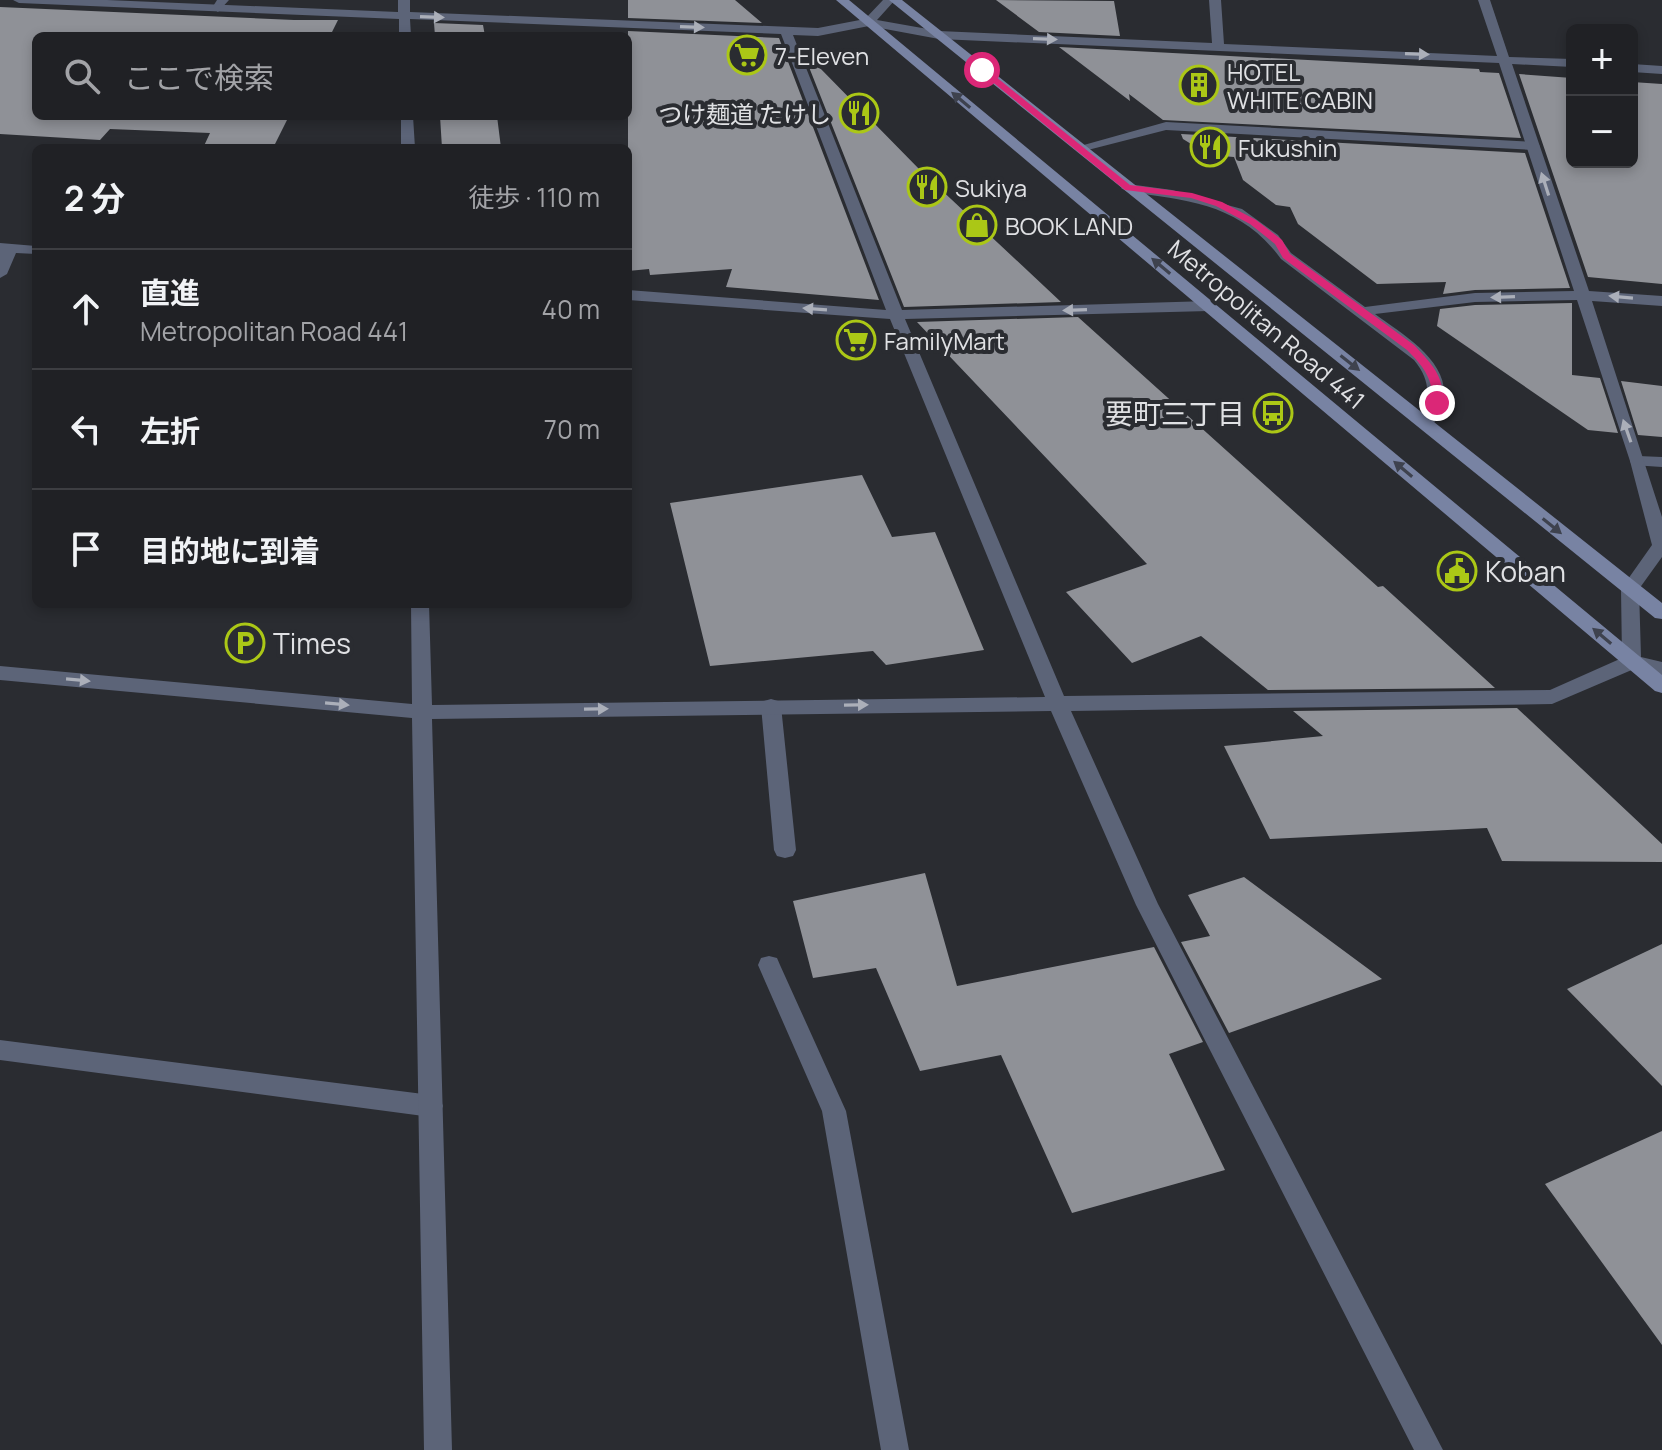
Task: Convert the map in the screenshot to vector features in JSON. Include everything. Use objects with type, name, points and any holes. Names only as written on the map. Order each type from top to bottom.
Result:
[{"type":"main road","name":"Metropolitan Road 441","points":[[842,0],[1662,686]]},
{"type":"main road","name":"Metropolitan Road 441","points":[[892,0],[1662,613]]},
{"type":"street","points":[[19,0],[220,4],[405,16],[818,32],[869,22],[939,35],[1566,63]]},
{"type":"street","points":[[404,0],[405,32]]},
{"type":"street","points":[[869,22],[892,0]]},
{"type":"street","points":[[1215,0],[1218,46]]},
{"type":"street","points":[[1484,0],[1638,461],[1661,545],[1630,589],[1632,662]]},
{"type":"street","points":[[786,31],[896,315],[1057,702],[1147,905],[1429,1450]]},
{"type":"street","points":[[1638,68],[1662,70]]},
{"type":"street","points":[[407,120],[408,144]]},
{"type":"street","points":[[1080,148],[1166,126],[1533,146]]},
{"type":"street","points":[[1128,188],[1192,196],[1231,210],[1253,222],[1278,242],[1286,256],[1410,347],[1428,366],[1438,387],[1437,403],[1426,423]]},
{"type":"street","points":[[0,274],[5,247],[32,250]]},
{"type":"street","points":[[1363,312],[1427,300],[1581,293],[1662,301]]},
{"type":"street","points":[[632,295],[896,315],[1209,306]]},
{"type":"street","points":[[1638,461],[1662,462]]},
{"type":"street","points":[[420,608],[438,1450]]},
{"type":"street","points":[[0,673],[422,712],[1552,697],[1632,662],[1662,669]]},
{"type":"street","points":[[771,706],[785,850]]},
{"type":"street","points":[[769,965],[834,1111],[895,1450]]},
{"type":"street","points":[[0,1050],[431,1106]]},
{"type":"building","points":[[628,0],[735,0],[762,23],[628,18]]},
{"type":"building","points":[[996,0],[1114,1],[1120,36],[1039,32]]},
{"type":"building","points":[[0,7],[338,20],[332,32],[32,32],[32,120],[287,120],[275,144],[205,144],[210,133],[110,129],[100,140],[0,134]]},
{"type":"building","points":[[434,23],[483,25],[484,32],[435,32]]},
{"type":"building","points":[[628,31],[779,38],[879,300],[726,287],[732,269],[650,275],[649,269],[632,271],[632,144],[628,144],[628,120],[632,120],[632,32]]},
{"type":"building","points":[[1059,47],[1479,69],[1480,72],[1499,73],[1521,138],[1163,120],[1129,94],[1130,101]]},
{"type":"building","points":[[807,62],[817,65],[920,170],[1061,302],[904,307]]},
{"type":"building","points":[[1519,74],[1566,78],[1566,168],[1638,168],[1638,82],[1662,84],[1662,284],[1588,277]]},
{"type":"building","points":[[440,120],[498,120],[500,144],[442,144]]},
{"type":"building","points":[[1181,134],[1525,153],[1570,288],[1475,290],[1443,294],[1446,282],[1377,284],[1298,224],[1290,207],[1276,205],[1243,180],[1234,157],[1209,155],[1183,139]]},
{"type":"building","points":[[1572,303],[1572,375],[1600,378],[1618,433],[1588,430],[1437,326],[1440,309],[1475,305]]},
{"type":"building","points":[[1078,317],[1495,688],[1268,690],[1201,636],[1132,663],[1066,592],[1147,564],[917,322]]},
{"type":"building","points":[[1621,381],[1662,386],[1662,437],[1638,435]]},
{"type":"building","points":[[862,475],[892,537],[935,532],[984,650],[886,665],[873,651],[710,666],[670,503]]},
{"type":"building","points":[[1517,708],[1662,844],[1662,862],[1502,861],[1487,828],[1270,839],[1224,746],[1323,736],[1293,711]]},
{"type":"building","points":[[925,873],[957,986],[1154,947],[1203,1042],[1169,1054],[1225,1170],[1072,1213],[1001,1055],[920,1071],[876,968],[813,978],[793,901]]},
{"type":"building","points":[[1244,877],[1382,979],[1229,1033],[1181,942],[1210,936],[1188,895]]},
{"type":"building","points":[[1662,944],[1662,1086],[1567,989]]},
{"type":"building","points":[[1662,1131],[1662,1345],[1545,1184]]},
{"type":"place","name":"7-Eleven","points":[[747,55]]},
{"type":"place","name":"HOTEL WHITE CABIN","points":[[1199,85]]},
{"type":"place","name":"つけ麺道 たけし","points":[[859,113]]},
{"type":"place","name":"Fukushin","points":[[1210,147]]},
{"type":"place","name":"Sukiya","points":[[927,187]]},
{"type":"place","name":"BOOK LAND","points":[[977,225]]},
{"type":"place","name":"FamilyMart","points":[[856,340]]},
{"type":"place","name":"要町三丁目","points":[[1273,413]]},
{"type":"place","name":"Koban","points":[[1457,571]]},
{"type":"place","name":"Times","points":[[245,643]]},
{"type":"route","points":[[982,70],[1128,188],[1192,196],[1219,204],[1253,222],[1278,242],[1286,256],[1410,347],[1428,366],[1438,387],[1437,403]]}]
